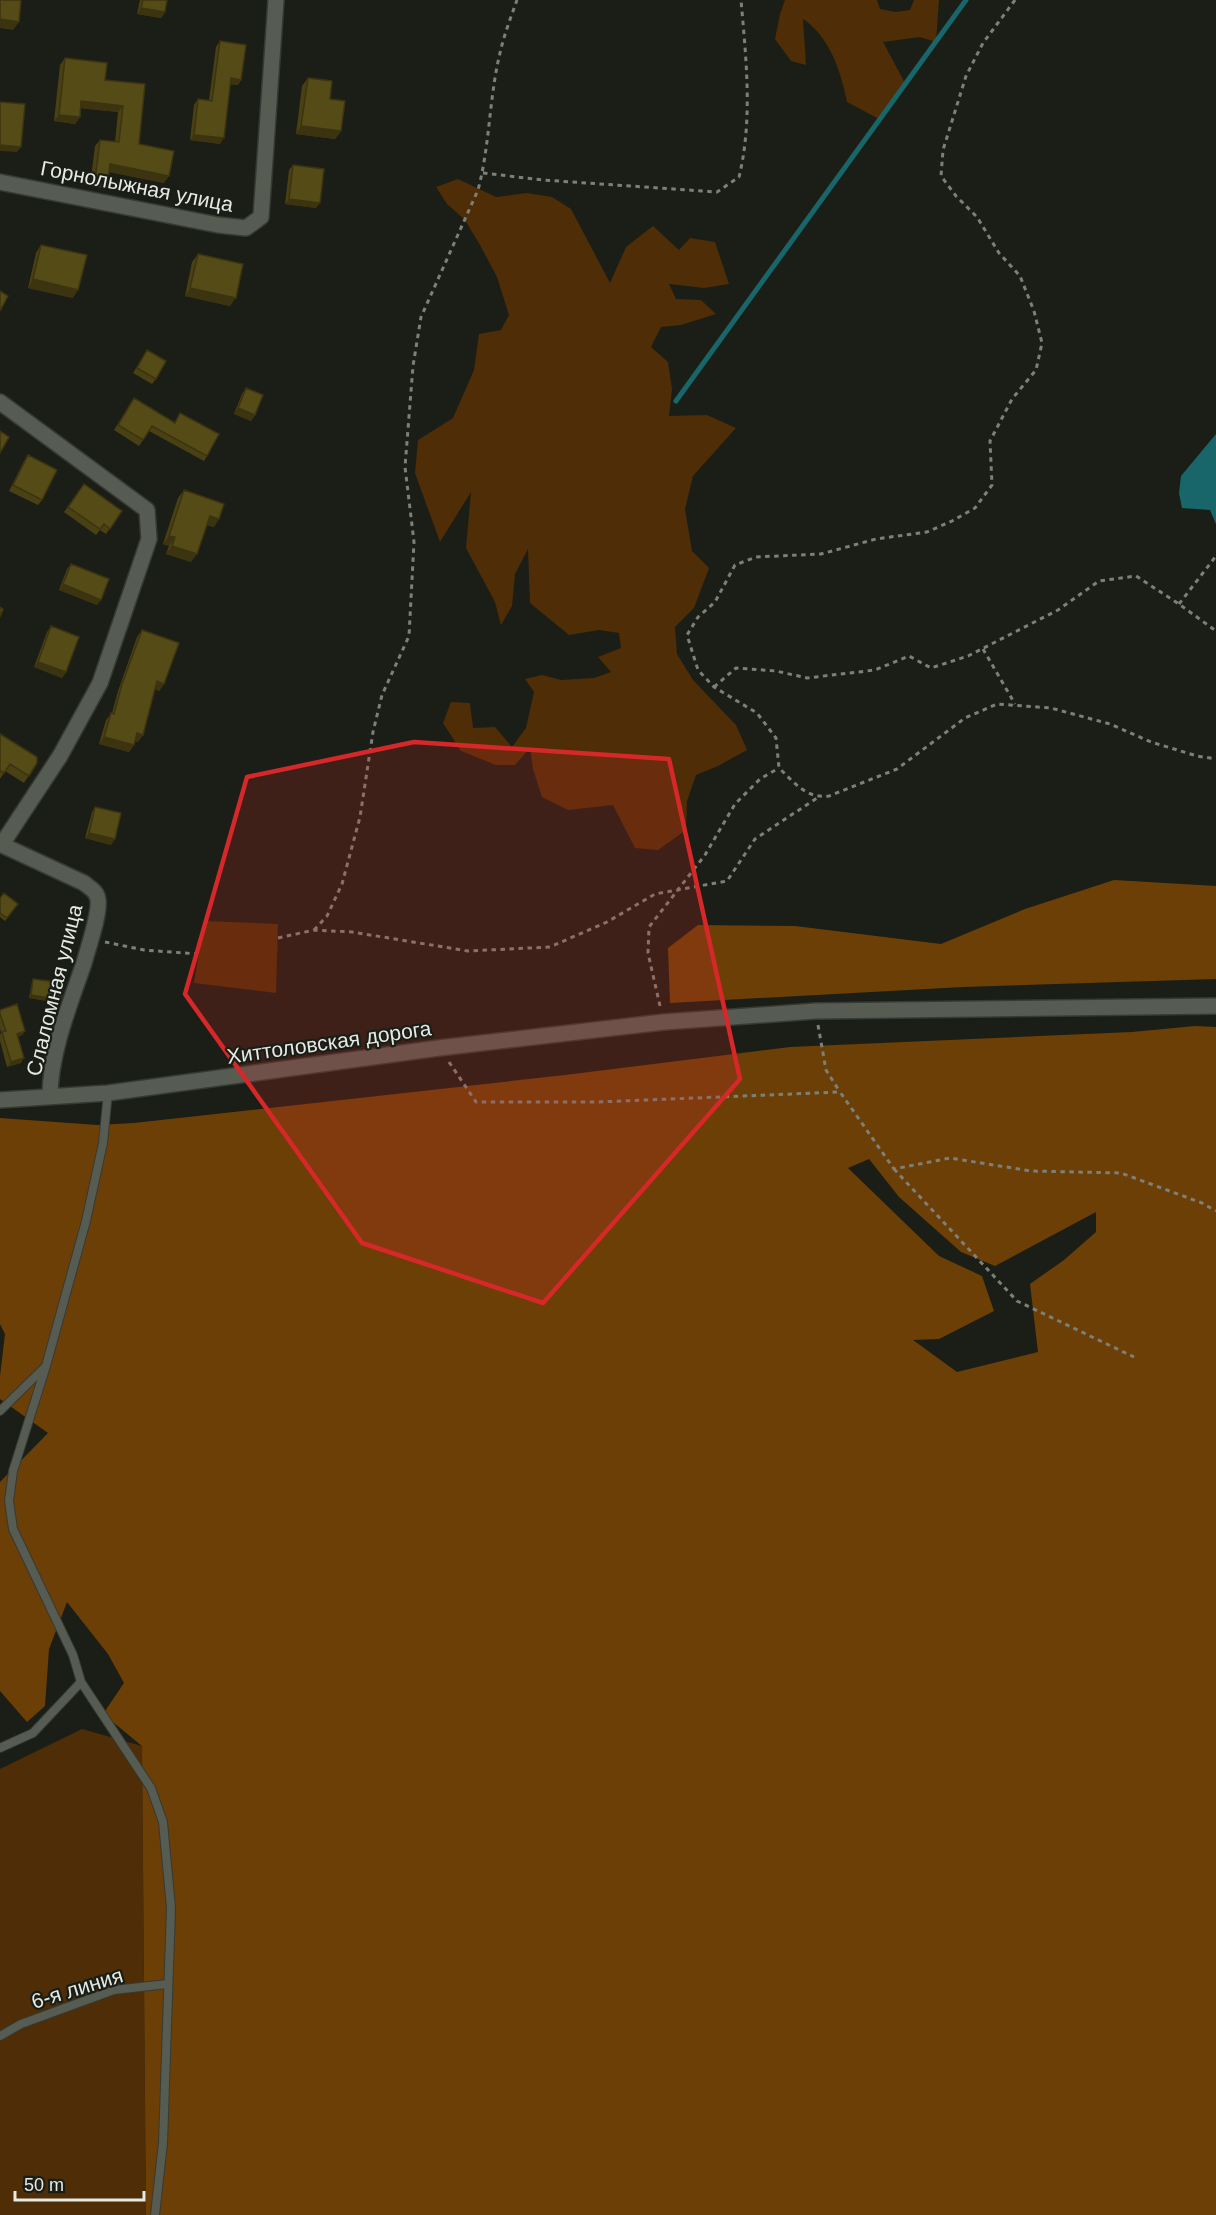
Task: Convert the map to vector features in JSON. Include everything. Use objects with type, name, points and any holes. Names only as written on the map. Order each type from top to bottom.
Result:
[{"type":"street","name":"Горнолыжная улица","points":[[0,182],[218,225],[246,228],[261,217],[276,0]]},
{"type":"street","name":"Слаломная улица","points":[[0,402],[147,510],[149,539],[99,683],[60,756],[1,844],[84,883],[94,891],[98,901],[92,939],[69,1007],[50,1078],[50,1096]]},
{"type":"street","name":"Хиттоловская дорога","points":[[0,1100],[108,1093],[439,1048],[664,1022],[816,1011],[1216,1006]]},
{"type":"lane","points":[[108,1093],[103,1143],[86,1221],[14,1471],[9,1501],[13,1529],[73,1655],[81,1682],[152,1788],[163,1822],[171,1908],[163,2143],[155,2215]]},
{"type":"lane","points":[[0,1411],[46,1366]]},
{"type":"lane","points":[[0,1748],[33,1733],[81,1682]]},
{"type":"lane","name":"6-я линия","points":[[0,2036],[21,2024],[114,1990],[167,1984]]},
{"type":"path","points":[[314,930],[327,916],[342,884],[360,817],[382,695],[409,636],[414,542],[405,467],[413,366],[421,317],[478,190],[483,173],[500,53],[517,0]]},
{"type":"path","points":[[483,173],[543,180],[717,192],[739,177],[745,151],[747,98],[741,0]]},
{"type":"path","points":[[818,798],[807,794],[779,768],[776,738],[756,712],[714,687],[698,670],[687,635],[698,617],[716,603],[735,565],[756,557],[821,554],[876,539],[927,532],[975,508],[992,485],[990,441],[1012,399],[1036,370],[1042,343],[1034,311],[1020,276],[999,253],[977,217],[956,196],[942,176],[943,150],[966,76],[983,43],[1015,0]]},
{"type":"path","points":[[1179,604],[1216,556]]},
{"type":"path","points":[[714,687],[736,668],[776,670],[807,678],[875,670],[909,656],[931,668],[983,649],[1058,610],[1099,581],[1136,576],[1216,631]]},
{"type":"path","points":[[983,649],[1015,705]]},
{"type":"path","points":[[278,938],[314,930],[352,932],[468,951],[550,947],[607,922],[656,894],[727,881],[755,839],[818,798],[829,796],[897,769],[965,718],[997,704],[1051,708],[1110,724],[1151,742],[1197,756],[1216,759]]},
{"type":"path","points":[[664,1022],[648,953],[649,927],[705,855],[735,804],[759,780],[779,768]]},
{"type":"path","points":[[92,939],[144,950],[198,954]]},
{"type":"path","points":[[816,1011],[826,1070],[894,1169],[1017,1300],[1134,1357]]},
{"type":"path","points":[[439,1048],[476,1102],[598,1102],[840,1092]]},
{"type":"path","points":[[894,1169],[950,1158],[1031,1171],[1120,1173],[1202,1203],[1216,1211]]},
{"type":"highlighted area","points":[[414,742],[669,759],[740,1079],[543,1303],[362,1243],[185,994],[247,777]]},
{"type":"shaded area","points":[[785,0],[877,0],[880,9],[896,12],[910,10],[914,0],[939,0],[936,42],[920,37],[883,42],[905,83],[879,119],[847,102],[833,56],[820,35],[803,19],[806,65],[791,61],[775,39]]},
{"type":"shaded area","points":[[458,179],[496,197],[526,193],[552,197],[571,209],[610,283],[626,247],[653,226],[679,250],[690,238],[715,242],[729,284],[704,288],[669,284],[676,299],[701,300],[716,314],[681,325],[661,327],[651,347],[668,362],[672,389],[669,416],[707,415],[736,428],[693,476],[685,509],[692,551],[709,568],[694,608],[675,627],[677,654],[693,680],[736,725],[747,750],[696,775],[687,801],[686,830],[658,850],[635,848],[613,805],[568,810],[542,797],[533,769],[530,748],[515,765],[496,765],[461,751],[443,723],[451,702],[470,703],[473,728],[495,727],[512,747],[526,728],[534,692],[525,679],[542,675],[561,680],[594,678],[611,672],[598,657],[621,648],[619,633],[599,630],[569,635],[530,603],[528,549],[515,574],[512,606],[501,625],[495,602],[466,548],[471,492],[440,542],[415,473],[418,440],[453,418],[474,370],[479,334],[501,330],[509,315],[497,277],[480,245],[465,220],[447,204],[436,187]]},
{"type":"shaded area","points":[[1114,880],[1216,886],[1216,979],[963,987],[670,1003],[668,948],[698,925],[795,926],[941,944],[1025,909]]},
{"type":"shaded area","points":[[204,921],[278,924],[276,993],[194,983]]},
{"type":"shaded area","points":[[1195,1026],[1216,1027],[1216,2215],[146,2215],[142,1746],[103,1714],[124,1683],[108,1654],[67,1602],[49,1649],[45,1706],[27,1722],[0,1691],[0,1482],[48,1433],[0,1399],[5,1334],[0,1324],[0,1118],[97,1125],[134,1123],[565,1075],[790,1047],[1132,1032]],"holes":[[[869,1159],[899,1197],[961,1252],[995,1266],[1096,1212],[1096,1232],[1064,1260],[1030,1284],[1038,1352],[957,1372],[913,1340],[939,1339],[994,1311],[982,1276],[939,1256],[848,1168]]]},
{"type":"shaded area","points":[[82,1729],[142,1746],[146,2215],[0,2215],[0,1769]]},
{"type":"water","points":[[1216,434],[1216,524],[1210,510],[1182,508],[1179,493],[1181,476]]},
{"type":"building","points":[[0,0],[21,0],[19,22],[0,19]]},
{"type":"building","points":[[143,0],[167,0],[165,12],[141,8]]},
{"type":"building","points":[[220,41],[246,45],[241,80],[231,78],[224,138],[194,135],[198,99],[212,101]]},
{"type":"building","points":[[65,58],[107,63],[105,80],[145,84],[139,144],[174,151],[169,176],[110,164],[108,181],[95,180],[100,140],[119,142],[123,106],[81,101],[80,117],[59,115]]},
{"type":"building","points":[[308,78],[332,81],[330,99],[345,101],[341,131],[301,126]]},
{"type":"building","points":[[0,102],[25,104],[21,147],[0,145]]},
{"type":"building","points":[[293,165],[324,169],[320,203],[289,199]]},
{"type":"building","points":[[41,245],[87,255],[78,290],[33,279]]},
{"type":"building","points":[[198,254],[243,264],[236,298],[190,288]]},
{"type":"building","points":[[0,291],[8,296],[0,311]]},
{"type":"building","points":[[147,350],[166,361],[156,379],[137,368]]},
{"type":"building","points":[[246,388],[263,395],[255,415],[238,408]]},
{"type":"building","points":[[134,398],[175,423],[180,413],[219,434],[207,456],[152,426],[143,440],[118,425]]},
{"type":"building","points":[[0,431],[9,437],[0,453]]},
{"type":"building","points":[[28,455],[57,470],[42,500],[13,485]]},
{"type":"building","points":[[84,484],[122,511],[110,529],[104,524],[100,529],[68,507]]},
{"type":"building","points":[[184,490],[224,504],[219,519],[210,516],[197,554],[172,546],[175,537],[169,536]]},
{"type":"building","points":[[71,564],[109,579],[101,600],[63,584]]},
{"type":"building","points":[[51,626],[79,637],[66,672],[38,662]]},
{"type":"building","points":[[142,630],[179,643],[164,684],[157,681],[143,735],[137,733],[134,745],[104,737]]},
{"type":"building","points":[[0,734],[37,757],[37,763],[29,776],[10,764],[4,773],[0,771]]},
{"type":"building","points":[[95,807],[121,813],[115,839],[89,833]]},
{"type":"building","points":[[4,893],[18,904],[7,918],[0,913],[0,898]]},
{"type":"building","points":[[33,979],[64,983],[61,1000],[31,995]]},
{"type":"building","points":[[17,1004],[25,1031],[17,1034],[24,1058],[11,1062],[2,1032],[6,1031],[0,1010]]},
{"type":"waterway","points":[[676,401],[966,0]]}]
